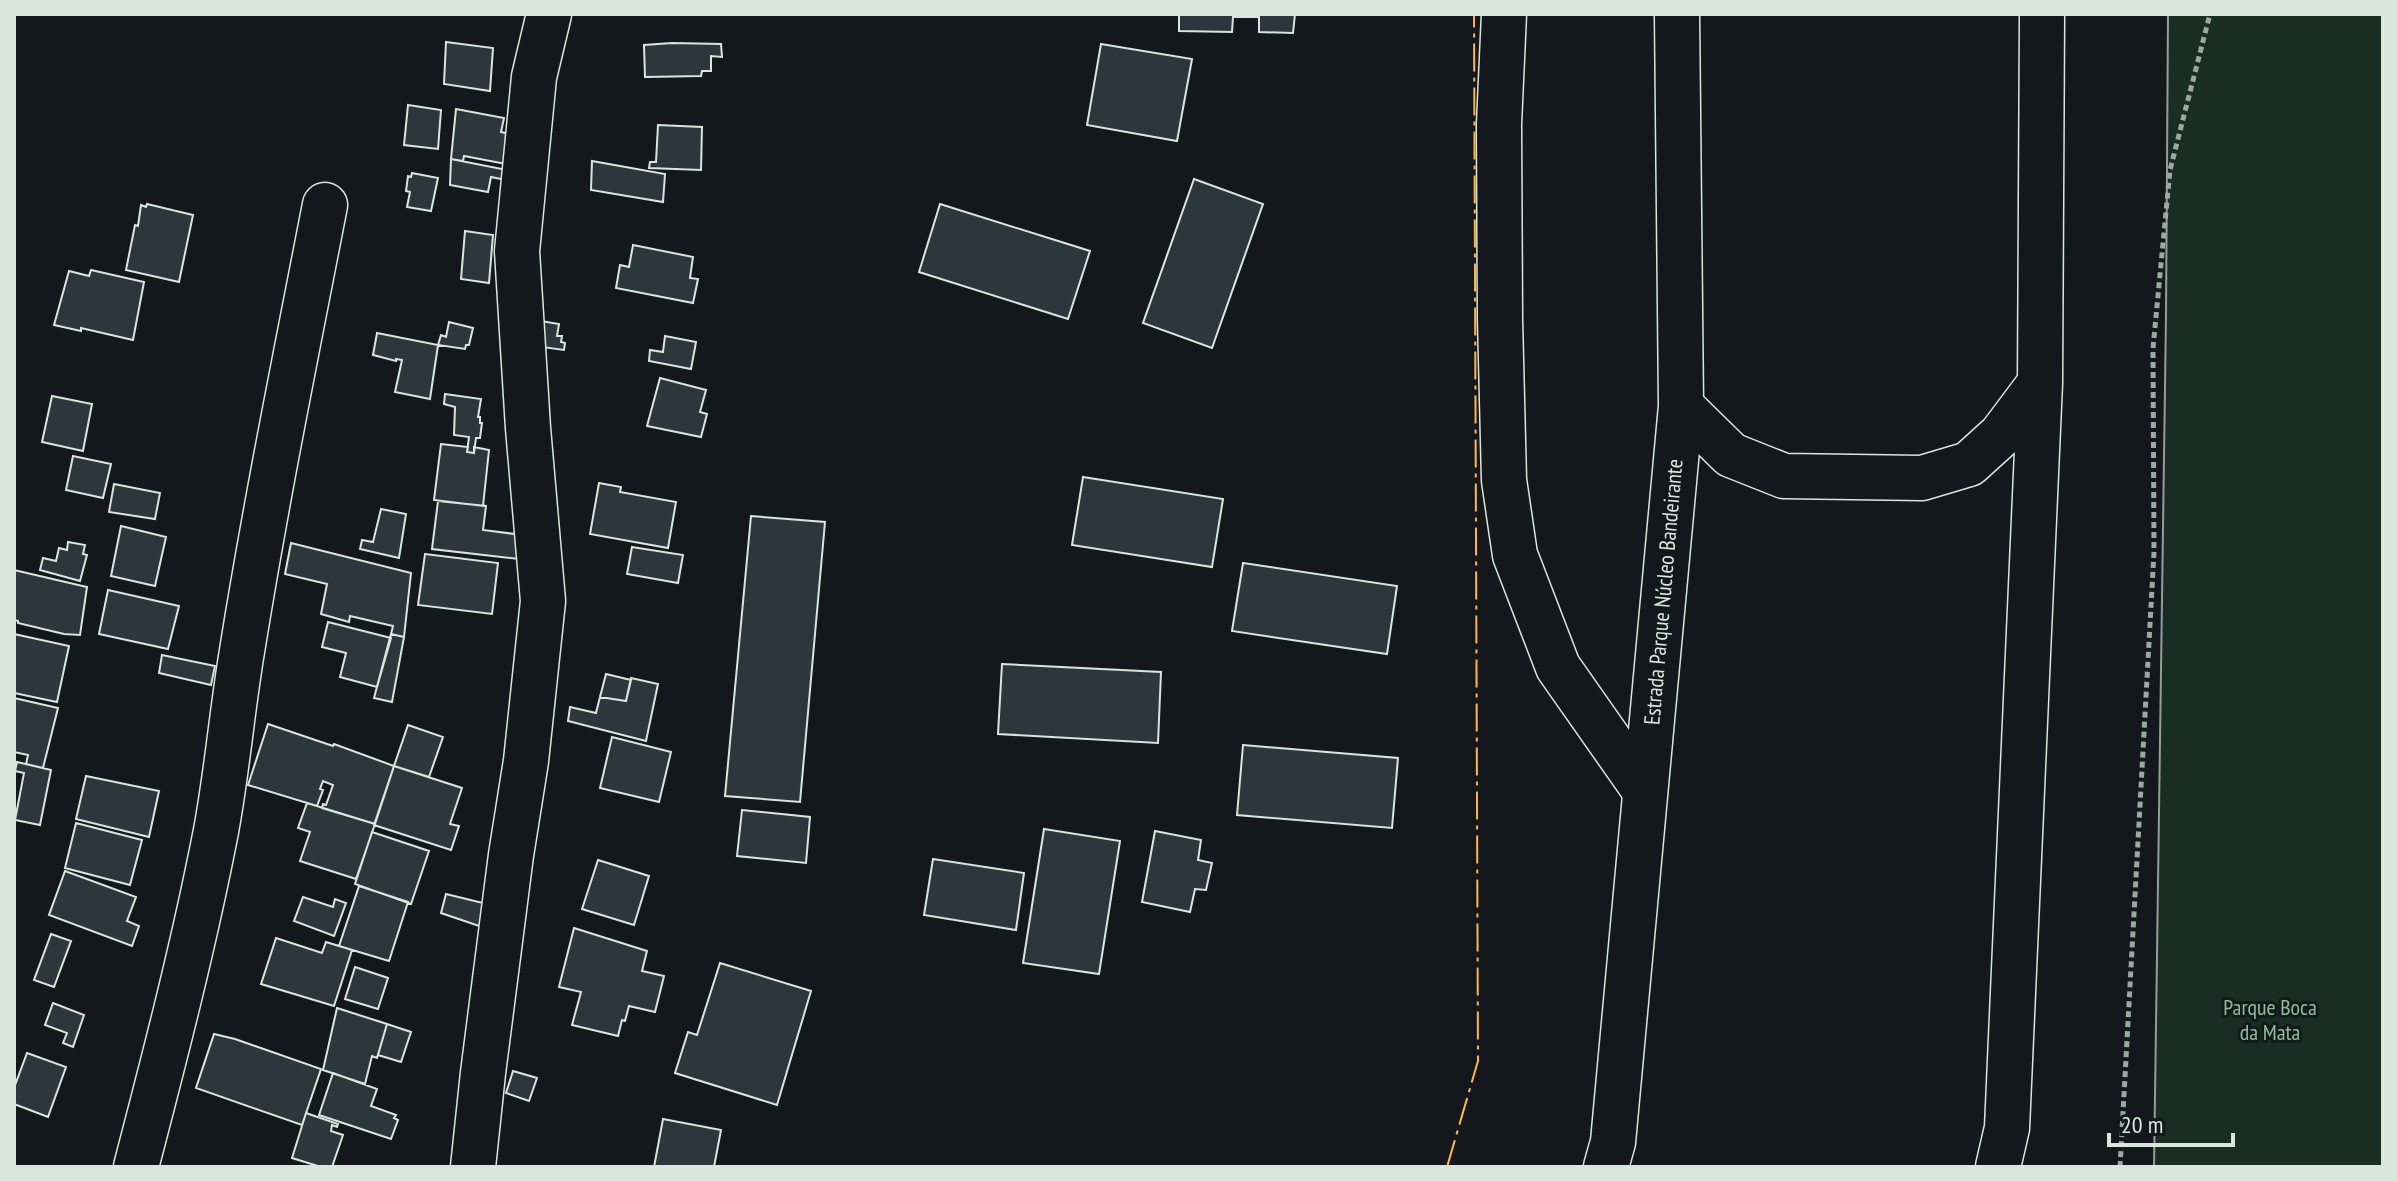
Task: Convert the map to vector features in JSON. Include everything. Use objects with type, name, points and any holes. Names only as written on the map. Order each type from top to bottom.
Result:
[{"type":"main road","points":[[473,1167],[511,855],[526,761],[543,601],[517,251],[534,77],[549,14]]},
{"type":"main road","points":[[1504,14],[1499,124],[1500,319],[1504,480],[1515,555],[1558,667],[1645,791]]},
{"type":"main road","name":"Estrada Parque Núcleo Bandeirante","points":[[1606,1167],[1613,1142],[1681,406],[1677,14]]},
{"type":"main road","points":[[2005,1154],[2040,383],[2042,14]]},
{"type":"main road","points":[[136,1167],[216,831],[241,655],[270,487],[325,205]]},
{"type":"main road","points":[[1681,406],[1731,455],[1784,476],[1922,478],[1969,464],[2001,435],[2040,383]]},
{"type":"path","points":[[2120,1167],[2154,552],[2153,348],[2170,170],[2210,14]]},
{"type":"green space","name":"Parque Boca da Mata","points":[[2168,14],[2383,14],[2383,1167],[2154,1167]]},
{"type":"building","points":[[1179,14],[1295,14],[1293,33],[1259,32],[1259,17],[1233,17],[1232,32],[1179,31]]},
{"type":"building","points":[[446,42],[493,48],[490,91],[444,84]]},
{"type":"building","points":[[721,44],[722,57],[711,56],[711,71],[702,71],[701,76],[645,77],[644,45]]},
{"type":"building","points":[[1101,44],[1192,59],[1177,141],[1087,125]]},
{"type":"building","points":[[408,105],[441,110],[438,149],[404,145]]},
{"type":"building","points":[[456,109],[504,118],[501,132],[522,137],[517,166],[464,156],[463,161],[451,159]]},
{"type":"building","points":[[658,125],[702,127],[701,170],[649,168],[650,162],[656,162]]},
{"type":"building","points":[[451,159],[507,170],[506,180],[491,177],[488,192],[450,185]]},
{"type":"building","points":[[592,161],[665,174],[663,202],[591,190]]},
{"type":"building","points":[[412,173],[438,178],[431,211],[407,207],[410,192],[406,191],[408,176],[411,177]]},
{"type":"building","points":[[1194,179],[1263,204],[1212,348],[1143,323]]},
{"type":"building","points":[[147,204],[193,215],[179,282],[126,270],[141,205],[146,207]]},
{"type":"building","points":[[940,204],[1090,251],[1068,319],[919,272]]},
{"type":"building","points":[[465,231],[493,235],[489,283],[461,279]]},
{"type":"building","points":[[633,245],[693,257],[690,278],[698,279],[693,303],[616,288],[620,265],[629,267]]},
{"type":"building","points":[[91,270],[144,282],[133,340],[54,325],[69,271],[89,276]]},
{"type":"building","points":[[523,318],[559,324],[557,336],[562,336],[564,350],[519,344]]},
{"type":"building","points":[[449,322],[473,328],[465,349],[438,345],[441,335],[446,337]]},
{"type":"building","points":[[377,333],[438,345],[430,399],[395,392],[402,360],[373,355]]},
{"type":"building","points":[[665,336],[696,342],[691,369],[649,361],[650,350],[663,352]]},
{"type":"building","points":[[660,378],[706,390],[700,412],[707,414],[701,437],[647,426]]},
{"type":"building","points":[[445,394],[481,399],[478,417],[482,423],[474,453],[467,452],[469,437],[454,435],[455,407],[444,404]]},
{"type":"building","points":[[52,396],[92,404],[83,451],[42,442]]},
{"type":"building","points":[[441,444],[468,447],[467,452],[474,453],[474,447],[489,450],[483,506],[434,500]]},
{"type":"building","points":[[73,456],[111,464],[103,498],[66,490]]},
{"type":"building","points":[[1083,477],[1223,499],[1212,567],[1072,545]]},
{"type":"building","points":[[599,483],[621,487],[620,492],[676,502],[668,548],[590,534]]},
{"type":"building","points":[[114,484],[160,493],[155,519],[109,512]]},
{"type":"building","points":[[438,501],[486,506],[483,530],[523,535],[519,559],[432,549]]},
{"type":"building","points":[[381,509],[406,514],[399,558],[360,549],[362,540],[373,542]]},
{"type":"building","points":[[751,516],[825,522],[800,802],[725,796]]},
{"type":"building","points":[[121,526],[166,537],[155,586],[111,576]]},
{"type":"building","points":[[68,542],[85,545],[83,554],[87,555],[80,581],[40,570],[43,558],[56,561],[59,548],[67,550]]},
{"type":"building","points":[[291,543],[411,573],[404,637],[391,634],[393,626],[350,616],[349,622],[321,614],[327,584],[285,574]]},
{"type":"building","points":[[632,547],[683,555],[678,583],[627,574]]},
{"type":"building","points":[[425,554],[498,563],[492,614],[418,605]]},
{"type":"building","points":[[1243,563],[1397,586],[1387,654],[1232,631]]},
{"type":"building","points":[[14,570],[87,587],[80,635],[64,634],[14,620]]},
{"type":"building","points":[[108,590],[179,606],[168,649],[99,634]]},
{"type":"building","points":[[328,622],[391,638],[377,687],[340,677],[346,653],[322,647]]},
{"type":"building","points":[[14,634],[69,646],[57,702],[14,693]]},
{"type":"building","points":[[391,634],[404,637],[392,702],[374,698]]},
{"type":"building","points":[[162,655],[215,666],[211,685],[159,673]]},
{"type":"building","points":[[1002,664],[1161,672],[1158,743],[998,734]]},
{"type":"building","points":[[606,674],[631,680],[626,701],[600,697]]},
{"type":"building","points":[[631,678],[658,684],[646,741],[568,721],[570,707],[596,713],[600,697],[626,701]]},
{"type":"building","points":[[14,698],[58,708],[43,768],[26,764],[28,755],[14,752]]},
{"type":"building","points":[[268,724],[394,766],[375,824],[322,808],[333,785],[323,781],[317,806],[248,785]]},
{"type":"building","points":[[408,725],[443,737],[429,777],[394,766]]},
{"type":"building","points":[[612,737],[671,752],[659,802],[600,788]]},
{"type":"building","points":[[1243,745],[1398,758],[1392,828],[1237,815]]},
{"type":"building","points":[[17,762],[51,770],[40,825],[15,820],[24,773],[15,771]]},
{"type":"building","points":[[394,766],[462,788],[450,824],[459,826],[451,850],[374,825]]},
{"type":"building","points":[[86,776],[159,791],[149,837],[76,819]]},
{"type":"building","points":[[307,803],[375,824],[356,879],[300,861],[310,832],[298,828]]},
{"type":"building","points":[[742,810],[810,817],[806,863],[737,856]]},
{"type":"building","points":[[76,823],[142,840],[130,885],[65,868]]},
{"type":"building","points":[[1044,829],[1120,841],[1099,974],[1023,963]]},
{"type":"building","points":[[1155,831],[1201,840],[1198,860],[1212,863],[1206,890],[1195,889],[1190,912],[1142,902]]},
{"type":"building","points":[[372,832],[429,851],[411,904],[355,884]]},
{"type":"building","points":[[933,859],[1024,873],[1016,930],[924,915]]},
{"type":"building","points":[[598,860],[649,876],[634,925],[582,909]]},
{"type":"building","points":[[65,871],[136,897],[127,921],[139,926],[132,946],[49,915]]},
{"type":"building","points":[[359,886],[408,902],[389,961],[339,946]]},
{"type":"building","points":[[446,894],[487,904],[482,927],[441,913]]},
{"type":"building","points":[[303,897],[333,907],[335,899],[346,903],[334,936],[294,921]]},
{"type":"building","points":[[574,928],[647,951],[642,971],[664,976],[655,1012],[629,1006],[618,1036],[572,1025],[581,992],[559,987]]},
{"type":"building","points":[[51,934],[71,941],[54,987],[34,980]]},
{"type":"building","points":[[276,938],[322,953],[326,942],[352,950],[334,1006],[261,984]]},
{"type":"building","points":[[720,963],[811,991],[777,1105],[675,1073],[688,1032],[697,1035]]},
{"type":"building","points":[[355,967],[388,978],[378,1009],[345,999]]},
{"type":"building","points":[[53,1003],[84,1015],[73,1047],[63,1043],[67,1033],[45,1025]]},
{"type":"building","points":[[337,1008],[387,1024],[377,1058],[372,1056],[365,1084],[323,1070]]},
{"type":"building","points":[[387,1024],[411,1032],[401,1062],[378,1055]]},
{"type":"building","points":[[214,1034],[321,1069],[302,1125],[196,1088]]},
{"type":"building","points":[[27,1053],[66,1067],[48,1117],[14,1104],[14,1088]]},
{"type":"building","points":[[513,1071],[537,1078],[529,1101],[506,1093]]},
{"type":"building","points":[[333,1073],[377,1089],[371,1106],[396,1115],[394,1118],[398,1120],[391,1139],[319,1115]]},
{"type":"building","points":[[306,1113],[338,1124],[337,1127],[332,1125],[331,1131],[343,1135],[332,1167],[321,1167],[292,1158]]},
{"type":"building","points":[[663,1119],[721,1130],[714,1167],[654,1167]]},
{"type":"power","points":[[1447,1167],[1478,1061],[1474,14]]}]
